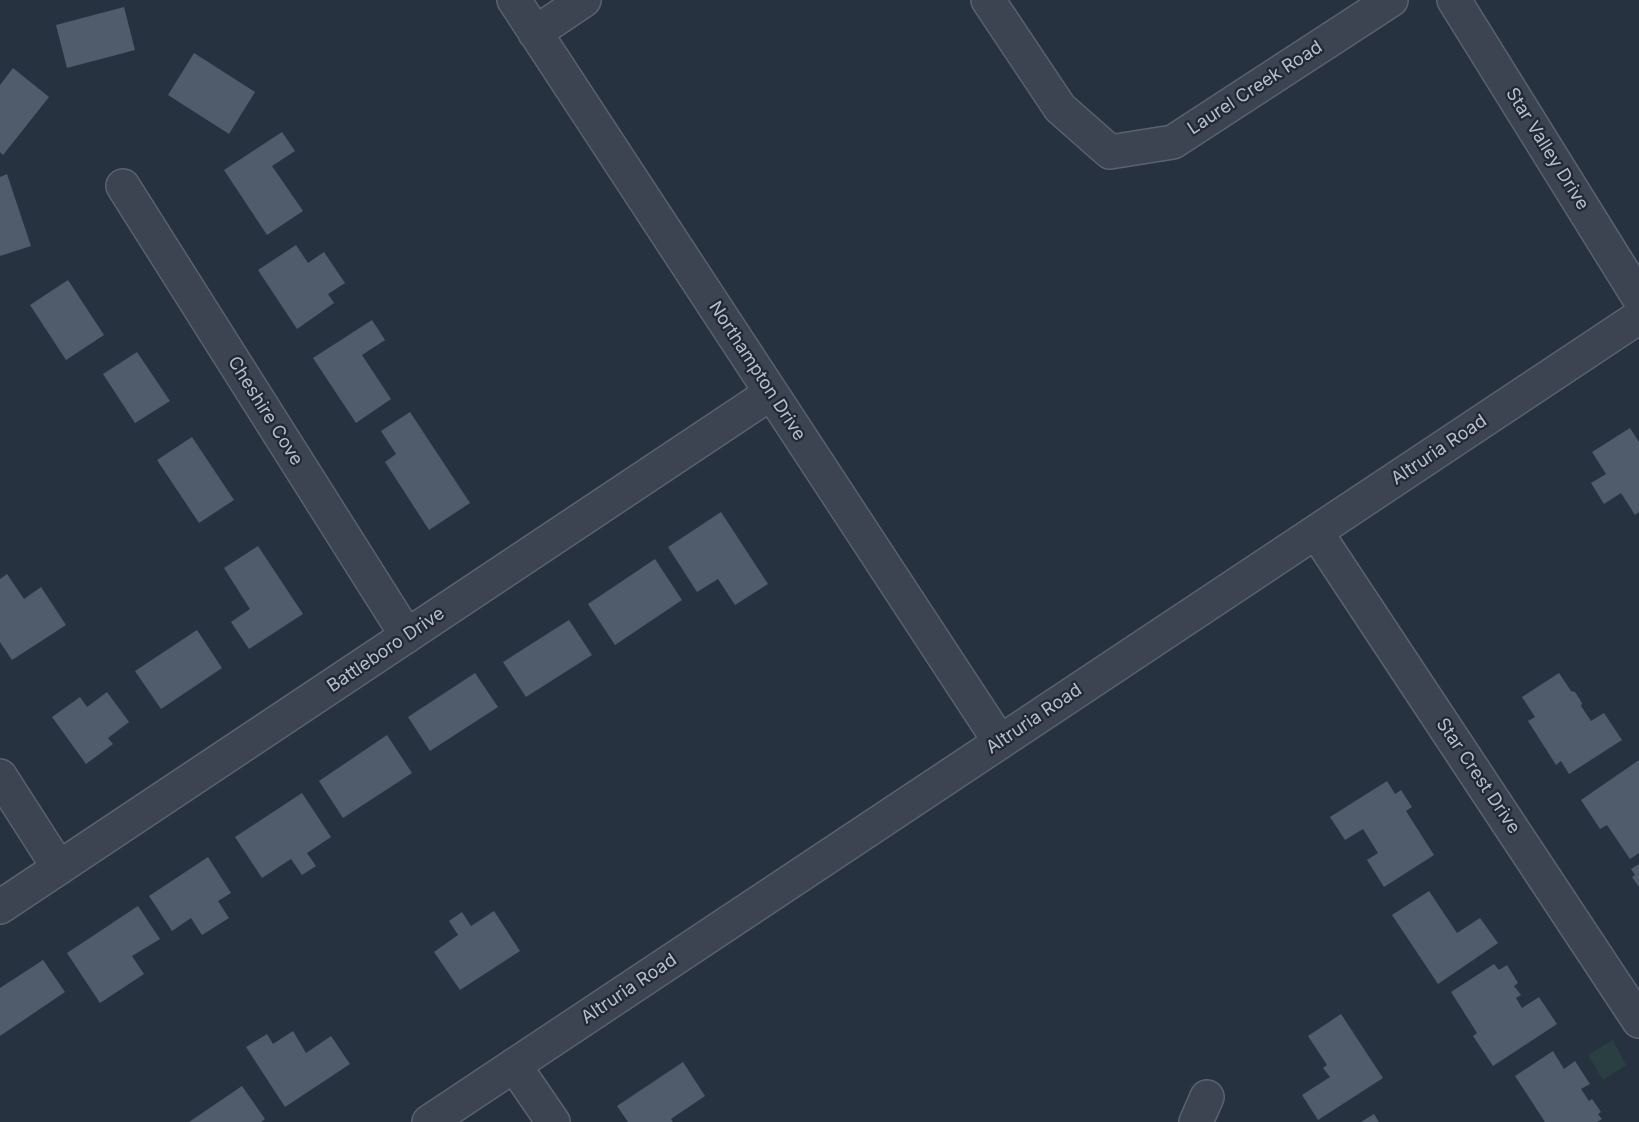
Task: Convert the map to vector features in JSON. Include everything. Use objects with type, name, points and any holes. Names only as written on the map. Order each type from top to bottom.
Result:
[{"type":"street","name":"Northampton Drive","points":[[514,0],[1000,742]]},
{"type":"street","points":[[535,33],[584,0]]},
{"type":"street","name":"Laurel Creek Road","points":[[988,0],[1060,108],[1110,152],[1173,142],[1391,0]]},
{"type":"street","name":"Star Valley Drive","points":[[1454,0],[1639,298]]},
{"type":"street","name":"Cheshire Cove","points":[[123,186],[407,636]]},
{"type":"street","name":"Altruria Road","points":[[429,1122],[1639,317]]},
{"type":"street","name":"Battleboro Drive","points":[[0,907],[771,393]]},
{"type":"street","name":"Star Crest Drive","points":[[1316,532],[1639,1021]]},
{"type":"street","points":[[0,776],[59,868]]},
{"type":"street","points":[[514,1065],[553,1122]]},
{"type":"green space","points":[[1613,1040],[1626,1065],[1603,1080],[1588,1055]]},
{"type":"building","points":[[124,7],[135,50],[67,68],[56,25]]},
{"type":"building","points":[[194,53],[255,92],[229,134],[168,95]]},
{"type":"building","points":[[13,68],[49,97],[3,155],[0,152],[0,85]]},
{"type":"building","points":[[282,132],[295,151],[272,166],[303,211],[267,235],[224,170]]},
{"type":"building","points":[[7,174],[31,246],[0,256],[0,177]]},
{"type":"building","points":[[296,245],[308,263],[324,252],[345,283],[328,294],[334,303],[297,329],[258,270]]},
{"type":"building","points":[[68,280],[104,335],[66,360],[30,305]]},
{"type":"building","points":[[372,320],[385,340],[362,355],[391,399],[356,423],[313,358]]},
{"type":"building","points":[[137,352],[170,401],[135,423],[103,374]]},
{"type":"building","points":[[410,412],[470,503],[429,530],[385,462],[396,454],[381,431]]},
{"type":"building","points":[[1630,428],[1639,442],[1639,512],[1635,515],[1621,493],[1604,504],[1591,483],[1606,474],[1592,452]]},
{"type":"building","points":[[192,437],[234,500],[199,523],[157,460]]},
{"type":"building","points":[[721,512],[768,584],[735,605],[718,579],[697,592],[668,547]]},
{"type":"building","points":[[258,546],[303,614],[249,649],[231,622],[250,609],[224,568]]},
{"type":"building","points":[[655,559],[682,600],[615,645],[588,604]]},
{"type":"building","points":[[7,574],[24,599],[41,587],[66,625],[12,660],[0,642],[0,579]]},
{"type":"building","points":[[569,620],[592,655],[526,697],[503,662]]},
{"type":"building","points":[[197,630],[222,668],[161,709],[135,671]]},
{"type":"building","points":[[475,673],[498,707],[430,751],[408,717]]},
{"type":"building","points":[[1559,673],[1571,691],[1575,692],[1591,721],[1604,713],[1622,740],[1569,774],[1561,761],[1556,765],[1528,721],[1535,717],[1522,697]]},
{"type":"building","points":[[107,692],[129,722],[108,738],[113,744],[86,764],[52,717],[80,697],[87,707]]},
{"type":"building","points":[[387,735],[412,773],[343,818],[319,781]]},
{"type":"building","points":[[1639,760],[1639,853],[1630,859],[1607,825],[1600,829],[1581,800]]},
{"type":"building","points":[[1387,781],[1395,794],[1401,790],[1412,807],[1406,811],[1434,855],[1384,887],[1367,860],[1378,853],[1363,829],[1345,840],[1330,817]]},
{"type":"building","points":[[302,793],[331,837],[307,853],[316,866],[302,875],[291,859],[262,878],[235,837]]},
{"type":"building","points":[[208,857],[231,893],[218,901],[229,918],[202,935],[191,918],[172,931],[149,896]]},
{"type":"building","points":[[1639,864],[1639,887],[1632,877],[1635,875],[1631,869]]},
{"type":"building","points":[[1429,891],[1457,933],[1480,918],[1498,943],[1438,984],[1392,915]]},
{"type":"building","points":[[138,906],[160,939],[132,956],[144,974],[100,1003],[67,953]]},
{"type":"building","points":[[494,911],[520,951],[460,990],[434,952],[458,935],[449,921],[462,912],[471,926]]},
{"type":"building","points":[[43,960],[65,992],[0,1036],[0,988]]},
{"type":"building","points":[[1494,964],[1499,970],[1507,965],[1518,983],[1514,986],[1521,995],[1516,998],[1522,1008],[1539,997],[1557,1024],[1493,1066],[1473,1036],[1477,1033],[1451,992]]},
{"type":"building","points":[[1341,1014],[1383,1078],[1318,1120],[1302,1095],[1330,1077],[1323,1068],[1327,1065],[1308,1036]]},
{"type":"building","points":[[293,1031],[306,1053],[331,1036],[350,1064],[285,1107],[246,1047],[267,1034],[273,1044]]},
{"type":"building","points":[[1553,1051],[1564,1069],[1575,1061],[1590,1084],[1581,1089],[1589,1101],[1592,1099],[1601,1112],[1598,1114],[1602,1119],[1597,1122],[1545,1122],[1515,1076]]},
{"type":"building","points":[[683,1062],[705,1096],[671,1119],[673,1122],[628,1122],[617,1106]]},
{"type":"building","points":[[242,1086],[265,1119],[261,1122],[189,1122]]},
{"type":"building","points":[[1374,1114],[1379,1122],[1361,1122]]}]
